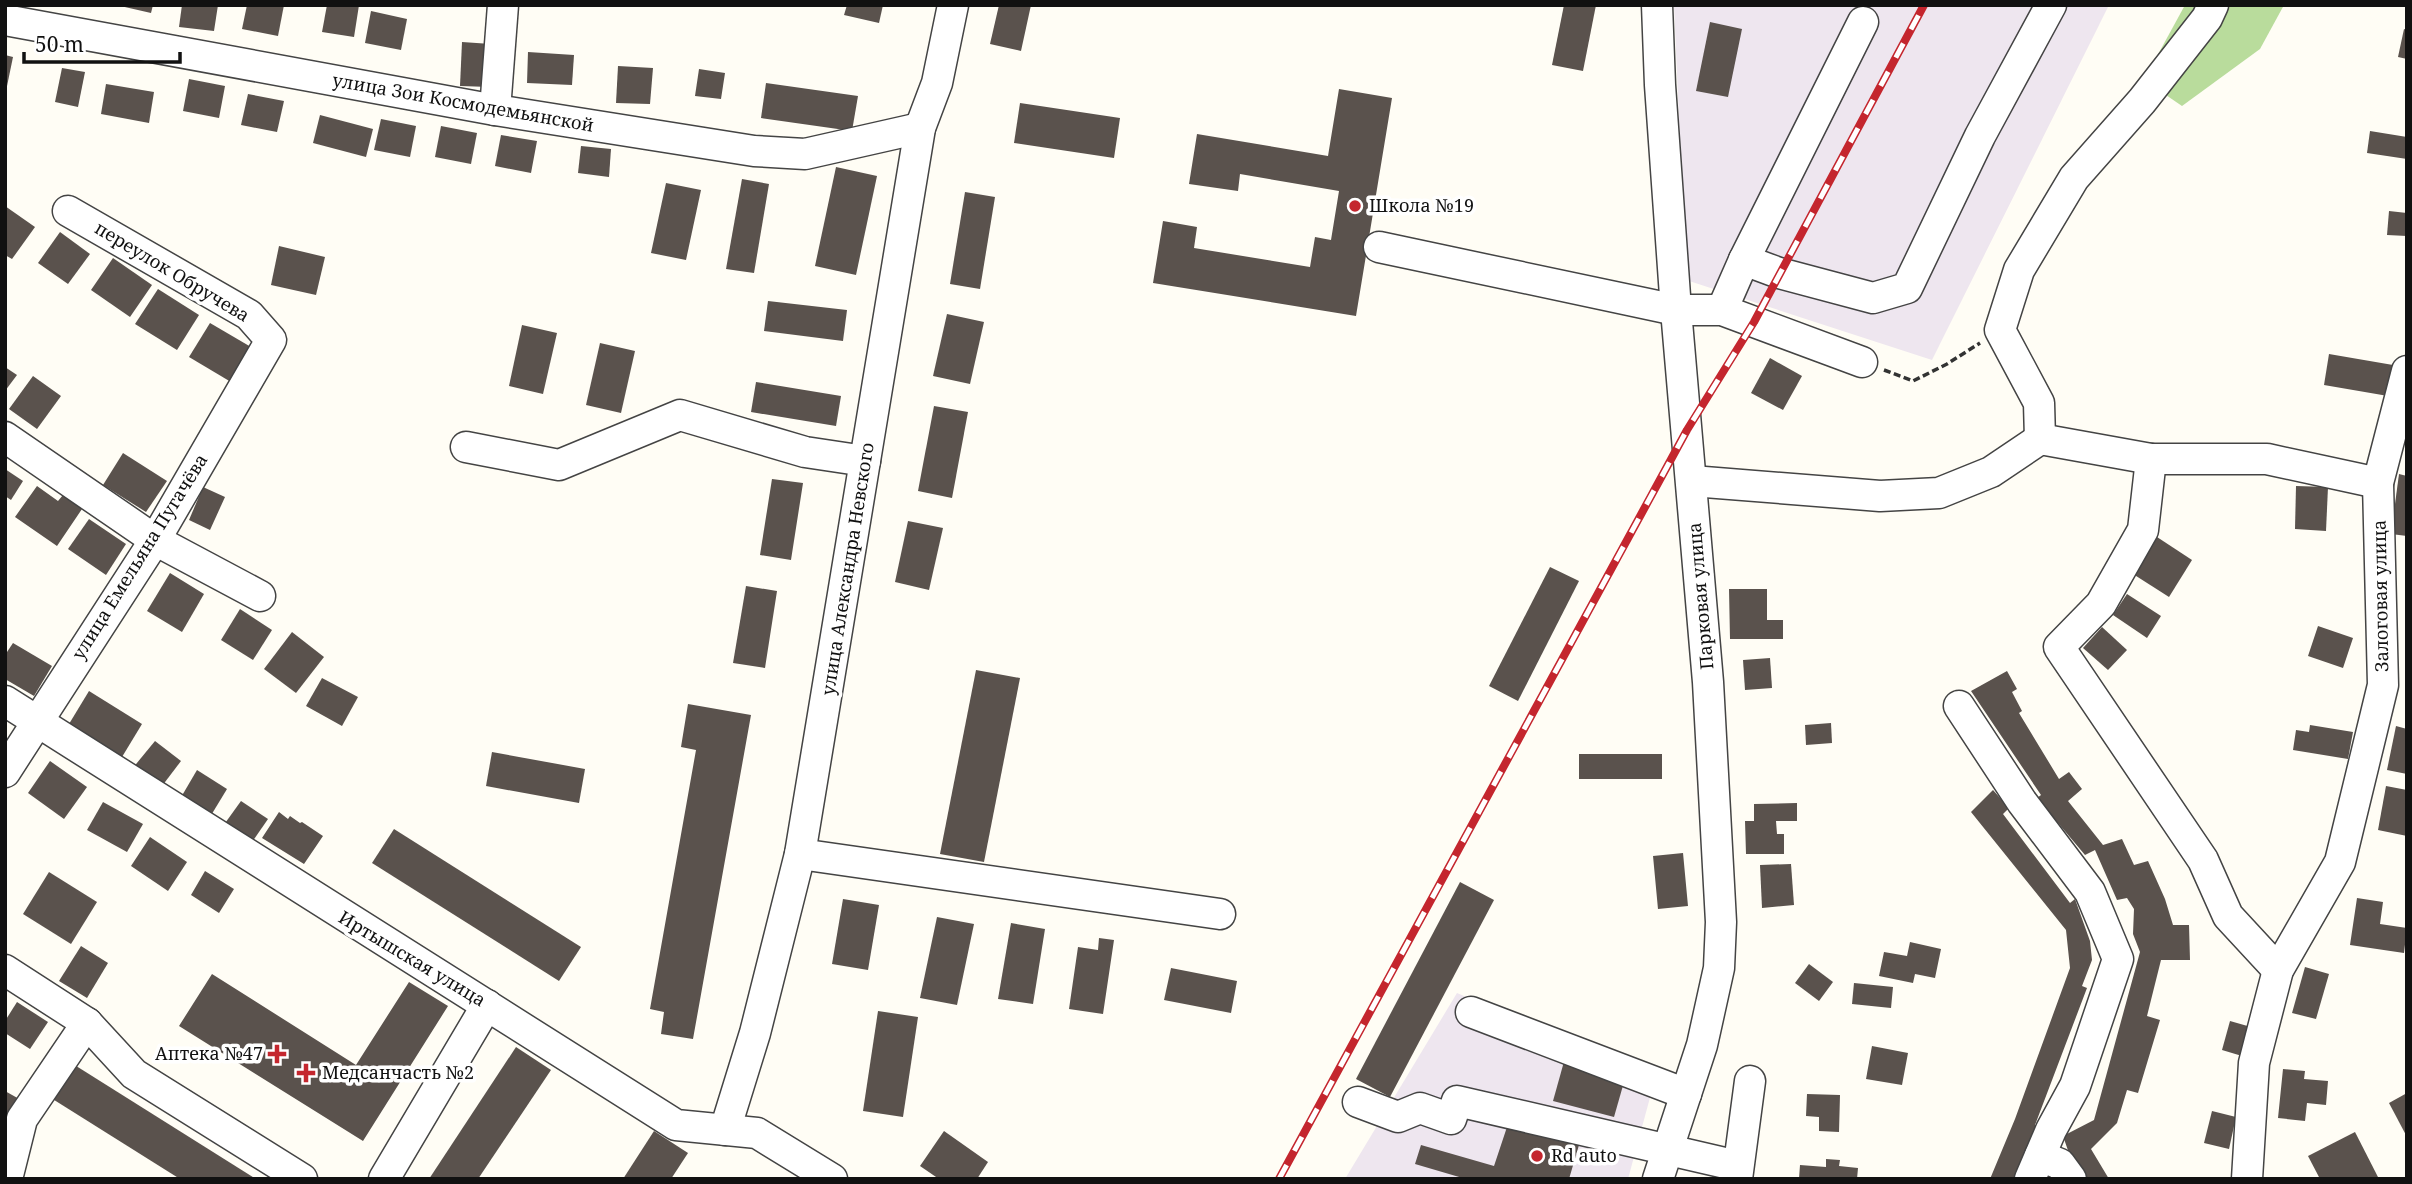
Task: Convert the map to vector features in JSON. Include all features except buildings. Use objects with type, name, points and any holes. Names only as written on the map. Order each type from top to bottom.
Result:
[{"type":"street","points":[[495,110],[503,5]]},
{"type":"street","name":"улица Александра Невского","points":[[725,1130],[755,1033],[800,853],[920,128],[937,83],[953,5]]},
{"type":"street","name":"Парковая улица","points":[[1657,5],[1676,310],[1708,682],[1721,922],[1719,968],[1702,1045],[1658,1179]]},
{"type":"street","points":[[1744,260],[1779,273],[1873,298],[1907,288],[1980,136],[2051,5]]},
{"type":"street","points":[[2040,439],[2039,403],[2000,330],[2019,270],[2074,178],[2142,101],[2207,18],[2213,5]]},
{"type":"street","name":"улица Зои Космодемьянской","points":[[5,20],[495,110],[754,151],[805,154],[920,128]]},
{"type":"street","points":[[1722,310],[1744,260],[1863,22]]},
{"type":"street","name":"переулок Обручева","points":[[68,211],[248,314],[271,340]]},
{"type":"street","points":[[1379,247],[1676,310],[1722,310],[1862,362]]},
{"type":"street","name":"улица Емельяна Пугачёва","points":[[5,772],[155,540],[271,340]]},
{"type":"street","name":"Залоговая улица","points":[[2247,1179],[2254,1063],[2278,970],[2340,862],[2383,685],[2378,483],[2407,371]]},
{"type":"street","points":[[466,447],[559,465],[680,415],[805,452],[865,461]]},
{"type":"street","points":[[5,437],[155,540],[260,596]]},
{"type":"street","points":[[1692,481],[1880,496],[1939,493],[1991,472],[2040,439],[2151,459],[2267,458],[2378,483]]},
{"type":"street","points":[[2151,459],[2143,530],[2101,604],[2059,647],[2203,860],[2228,916],[2278,970]]},
{"type":"street","name":"Иртышская улица","points":[[5,701],[676,1125],[757,1133],[832,1179]]},
{"type":"street","points":[[1959,706],[2022,802],[2090,892],[2118,959],[2075,1086],[2035,1167]]},
{"type":"street","points":[[800,853],[1220,914]]},
{"type":"street","points":[[5,970],[87,1023],[134,1074],[302,1179]]},
{"type":"street","points":[[384,1179],[487,1005]]},
{"type":"street","points":[[1471,1012],[1686,1094]]},
{"type":"street","points":[[7,1179],[22,1119],[87,1023]]},
{"type":"street","points":[[1358,1102],[1398,1116],[1420,1108],[1451,1119],[1457,1101],[1668,1150],[1738,1172],[1750,1081]]},
{"type":"street","points":[[2035,1167],[2060,1164],[2071,1179]]},
{"type":"path","points":[[1862,362],[1913,381],[1947,364],[2000,330]]},
{"type":"shaded area","points":[[1674,5],[2109,5],[1932,360],[1686,280]]},
{"type":"shaded area","points":[[1457,993],[1655,1079],[1628,1179],[1345,1179]]},
{"type":"green space","points":[[2185,5],[2284,5],[2260,49],[2182,106],[2144,80]]},
{"type":"railway","points":[[1279,1179],[1687,430],[1754,322],[1924,5]]},
{"type":"place","name":"Школа №19","points":[[1355,206]]},
{"type":"place","name":"Аптека №47","points":[[277,1054]]},
{"type":"place","name":"Медсанчасть №2","points":[[306,1073]]},
{"type":"place","name":"Rd auto","points":[[1537,1156]]}]
